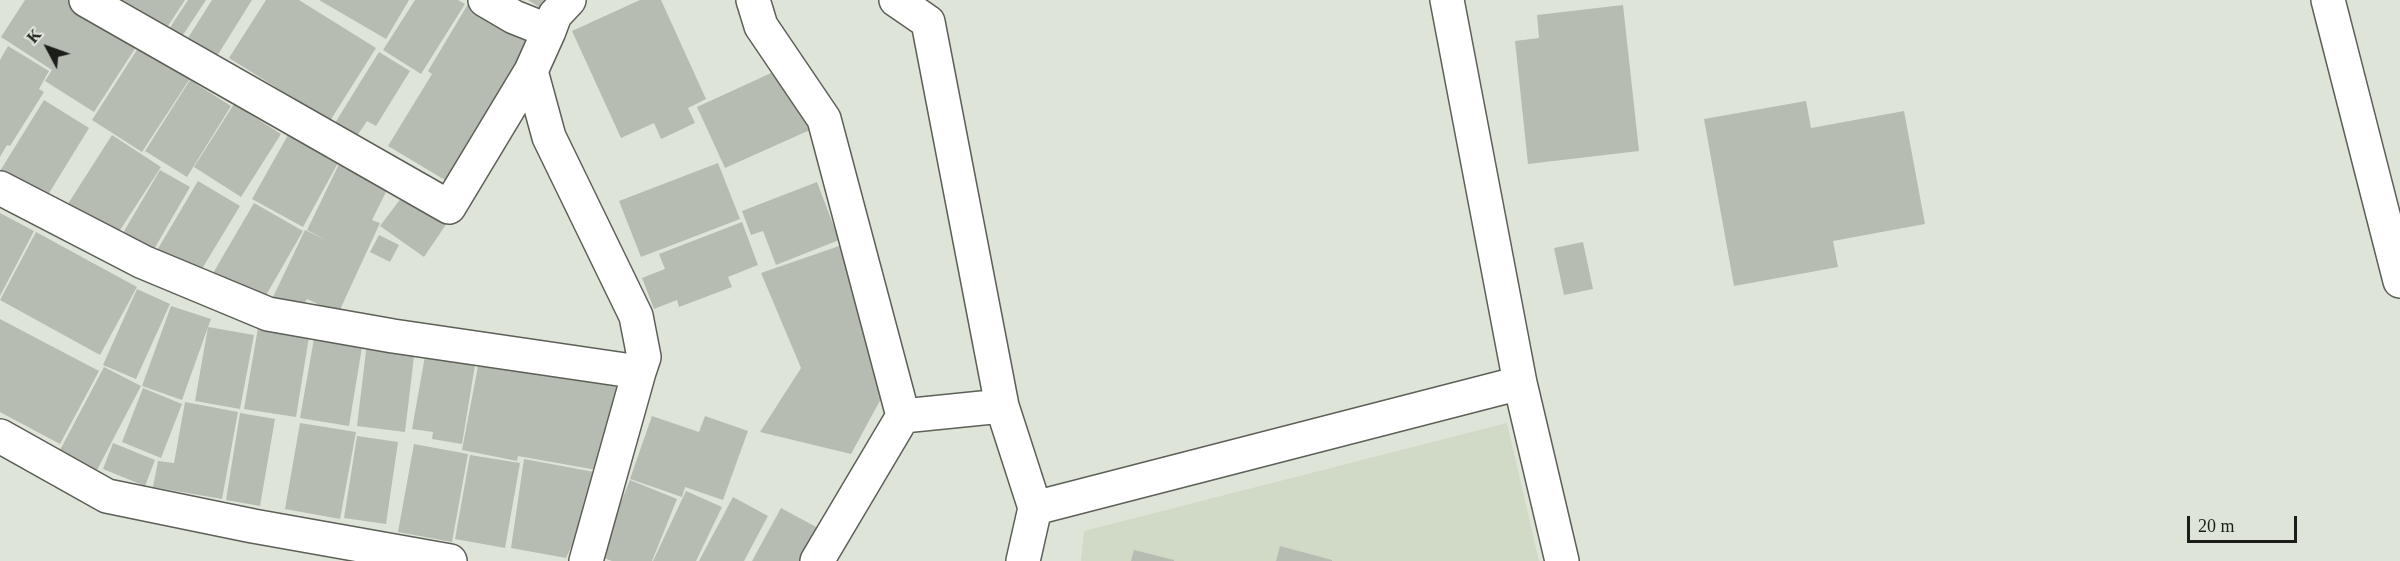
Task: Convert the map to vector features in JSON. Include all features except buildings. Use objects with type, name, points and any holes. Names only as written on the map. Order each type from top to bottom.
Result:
[{"type":"street","points":[[86,0],[449,207],[531,71],[555,15],[569,0]]},
{"type":"street","points":[[485,0],[514,17],[549,31]]},
{"type":"street","points":[[753,0],[761,26],[824,119],[903,416],[817,561]]},
{"type":"street","points":[[896,0],[928,22],[1002,406],[1035,508],[1023,561]]},
{"type":"street","points":[[1447,0],[1520,383],[1562,561]]},
{"type":"street","points":[[2328,0],[2400,281]]},
{"type":"street","points":[[531,71],[549,137],[636,316],[644,357],[586,561]]},
{"type":"street","points":[[0,188],[143,262],[268,314],[393,336],[639,372]]},
{"type":"street","points":[[1035,508],[1520,383]]},
{"type":"street","points":[[903,416],[1002,406]]},
{"type":"street","points":[[0,436],[107,495],[253,526],[450,561]]},
{"type":"shaded area","points":[[1507,423],[1539,561],[1081,561],[1084,531]]}]
